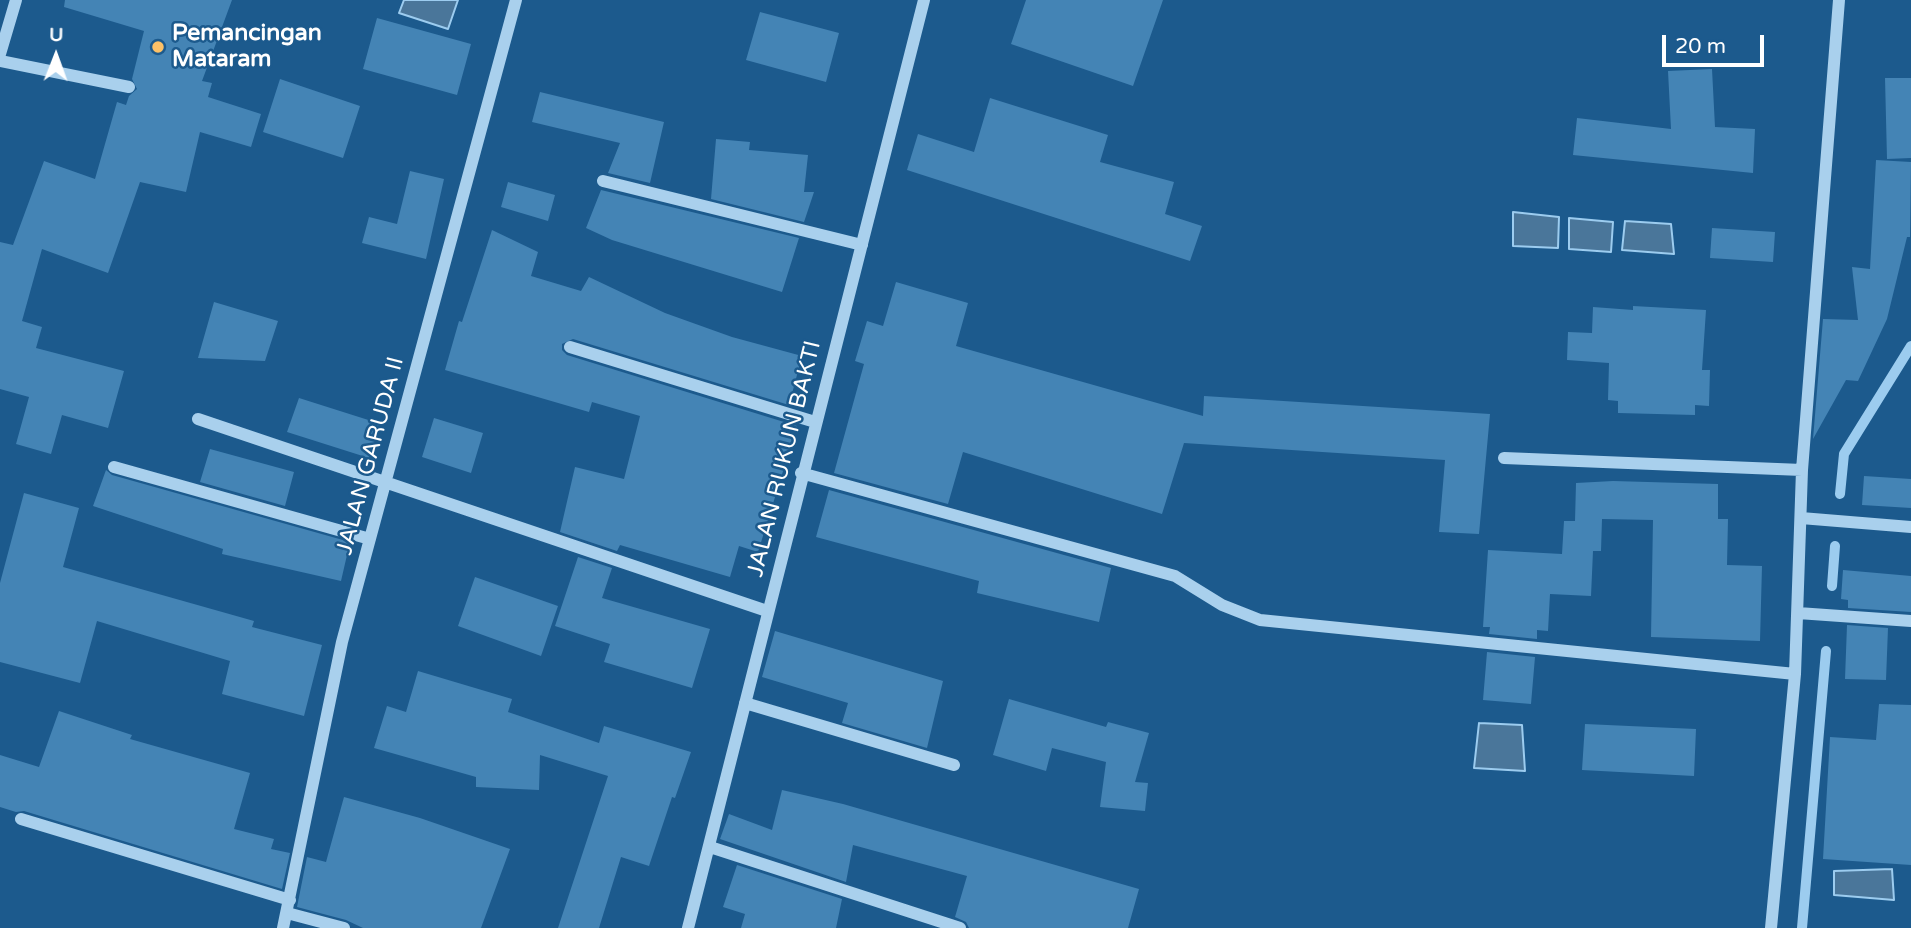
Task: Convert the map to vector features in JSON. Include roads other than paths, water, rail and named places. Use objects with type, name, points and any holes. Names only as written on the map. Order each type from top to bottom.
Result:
[{"type":"street","points":[[0,54],[16,0]]},
{"type":"street","name":"JALAN GARUDA II","points":[[283,928],[342,642],[516,0]]},
{"type":"street","name":"JALAN RUKUN BAKTI","points":[[688,928],[801,474],[924,0]]},
{"type":"street","points":[[1771,928],[1795,674],[1802,470],[1839,0]]},
{"type":"street","points":[[0,61],[129,87]]},
{"type":"street","points":[[603,181],[862,245]]},
{"type":"street","points":[[570,346],[815,422]]},
{"type":"street","points":[[198,419],[767,611]]},
{"type":"street","points":[[1504,458],[1802,470]]},
{"type":"street","points":[[114,467],[370,539]]},
{"type":"street","points":[[801,474],[1175,576],[1222,606],[1260,620],[1795,674]]},
{"type":"street","points":[[1801,518],[1911,527]]},
{"type":"street","points":[[1798,613],[1911,621]]},
{"type":"street","points":[[745,703],[954,765]]},
{"type":"street","points":[[21,818],[288,906],[344,928]]},
{"type":"street","points":[[710,847],[960,928]]},
{"type":"water","points":[[404,0],[458,0],[448,29],[399,13]]},
{"type":"water","points":[[1513,212],[1559,217],[1558,248],[1513,246]]},
{"type":"water","points":[[1569,218],[1613,222],[1611,252],[1569,249]]},
{"type":"water","points":[[1625,221],[1671,224],[1674,254],[1622,250]]},
{"type":"water","points":[[1479,723],[1522,725],[1525,771],[1474,768]]},
{"type":"water","points":[[1892,869],[1894,900],[1834,895],[1834,871]]},
{"type":"waterway","points":[[1840,494],[1844,454],[1911,346]]},
{"type":"waterway","points":[[1832,586],[1835,546]]},
{"type":"waterway","points":[[1802,928],[1826,651]]},
{"type":"place","name":"Pemancingan Mataram","points":[[158,47]]}]
